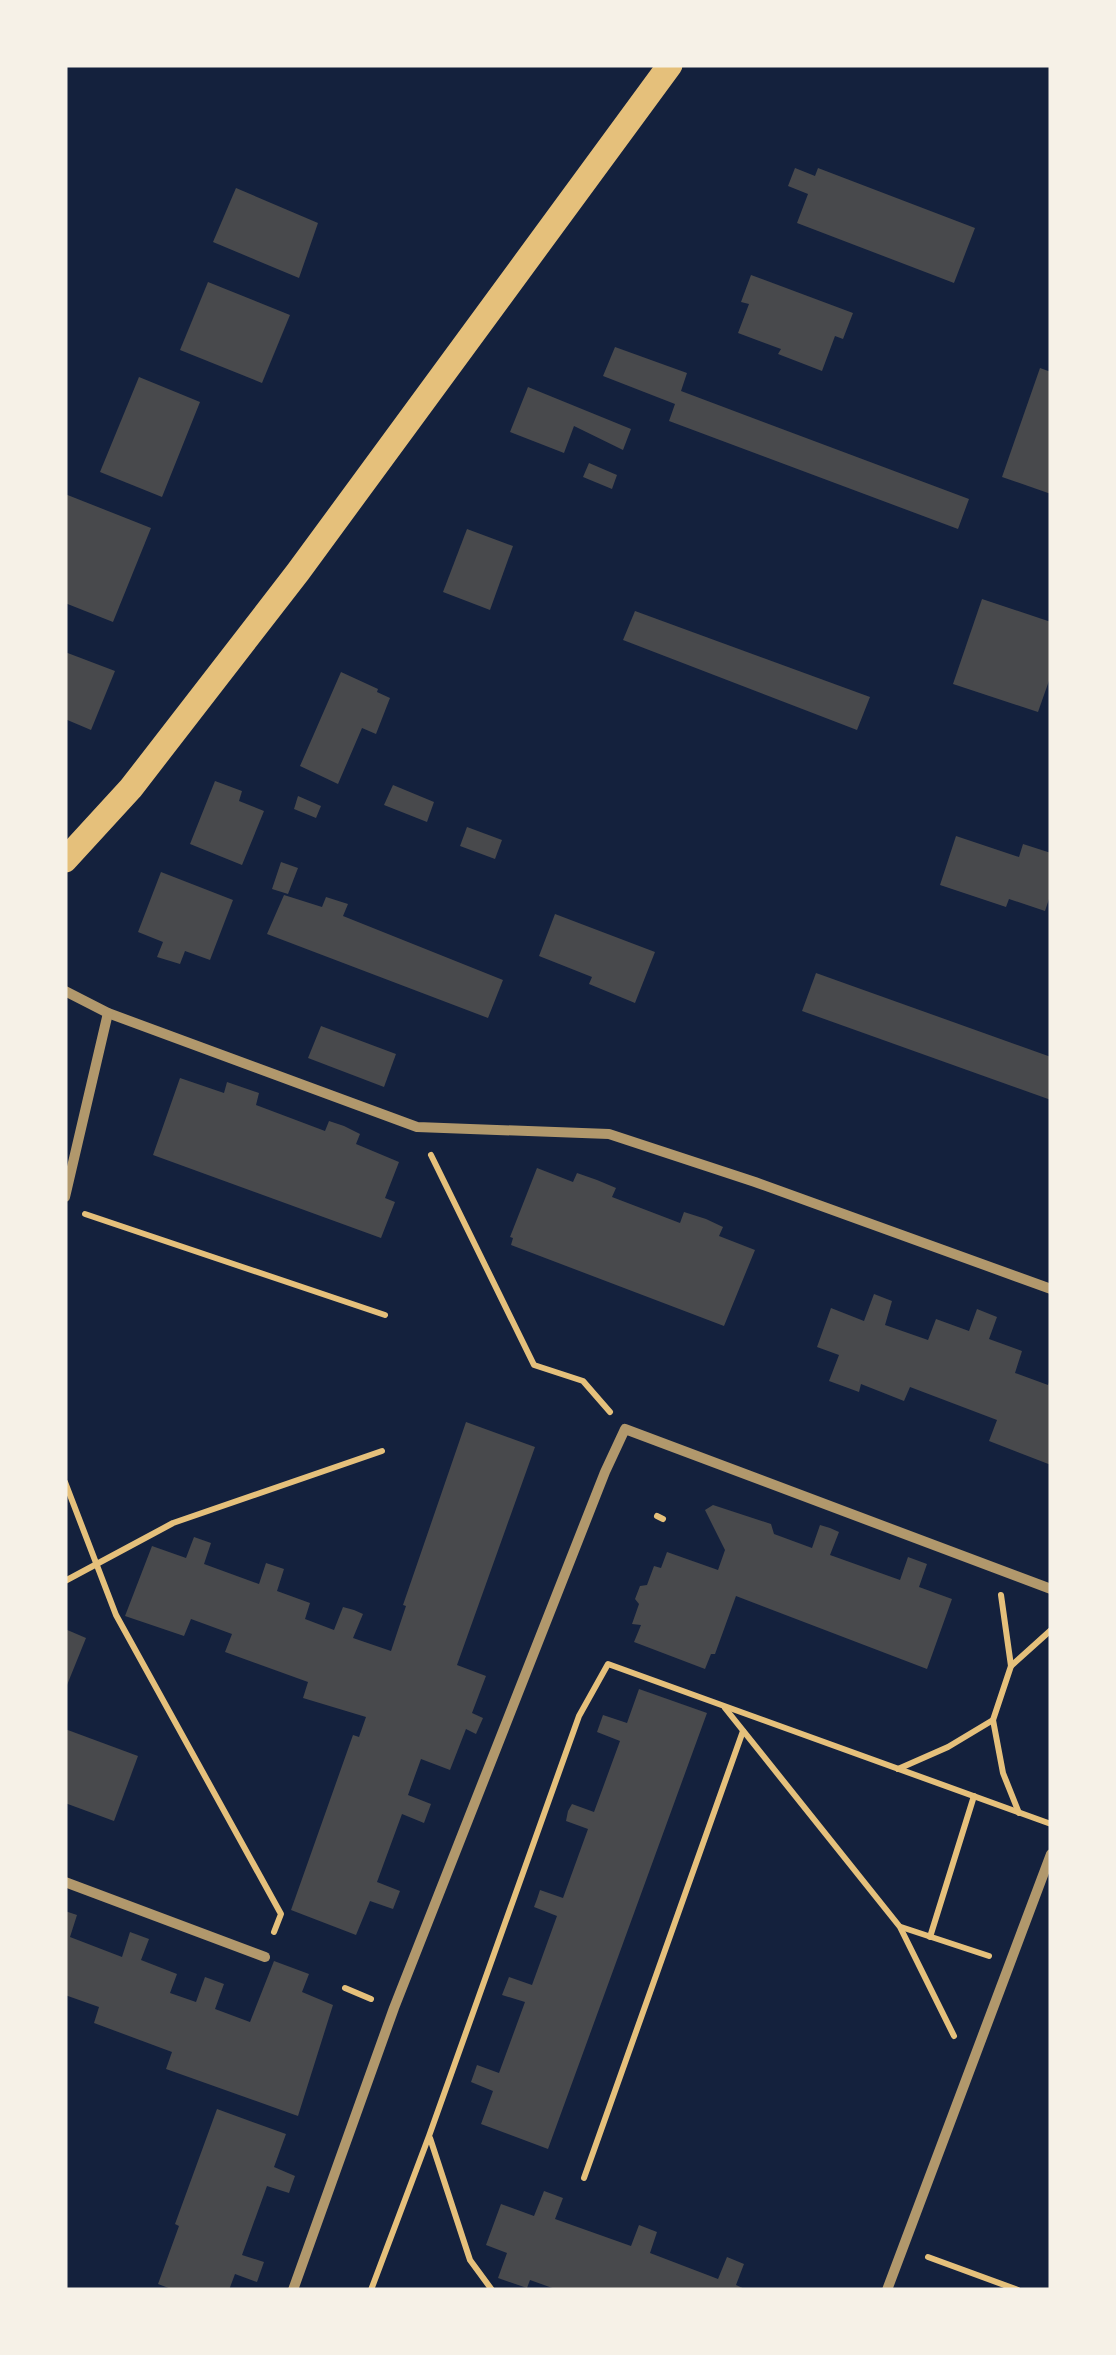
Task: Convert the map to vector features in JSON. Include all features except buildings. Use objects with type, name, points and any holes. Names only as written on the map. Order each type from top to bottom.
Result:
[{"type":"main road","points":[[65,860],[131,788],[298,572],[670,65]]},
{"type":"street","points":[[65,991],[108,1013],[417,1127],[609,1134],[1051,1288]]},
{"type":"street","points":[[65,1197],[108,1013]]},
{"type":"street","points":[[293,2290],[394,2008],[625,1429],[1051,1589]]},
{"type":"street","points":[[887,2290],[1051,1854]]},
{"type":"street","points":[[65,1882],[265,1957]]},
{"type":"path","points":[[417,1127],[534,1365],[584,1381],[625,1429]]},
{"type":"path","points":[[84,1213],[385,1316]]},
{"type":"path","points":[[65,1581],[174,1523],[382,1451]]},
{"type":"path","points":[[65,1482],[116,1615],[281,1914],[265,1957]]},
{"type":"path","points":[[999,1569],[1010,1666],[993,1720],[1003,1773],[1019,1812]]},
{"type":"path","points":[[1010,1666],[1051,1630]]},
{"type":"path","points":[[370,2290],[430,2136],[580,1716],[608,1664],[1051,1824]]},
{"type":"path","points":[[724,1707],[900,1927],[970,2069]]},
{"type":"path","points":[[897,1769],[948,1747],[993,1720]]},
{"type":"path","points":[[584,2178],[743,1731]]},
{"type":"path","points":[[930,1937],[974,1796]]},
{"type":"path","points":[[900,1927],[1010,1964]]},
{"type":"path","points":[[430,2136],[470,2260],[492,2290]]},
{"type":"path","points":[[903,2248],[1018,2290]]}]
